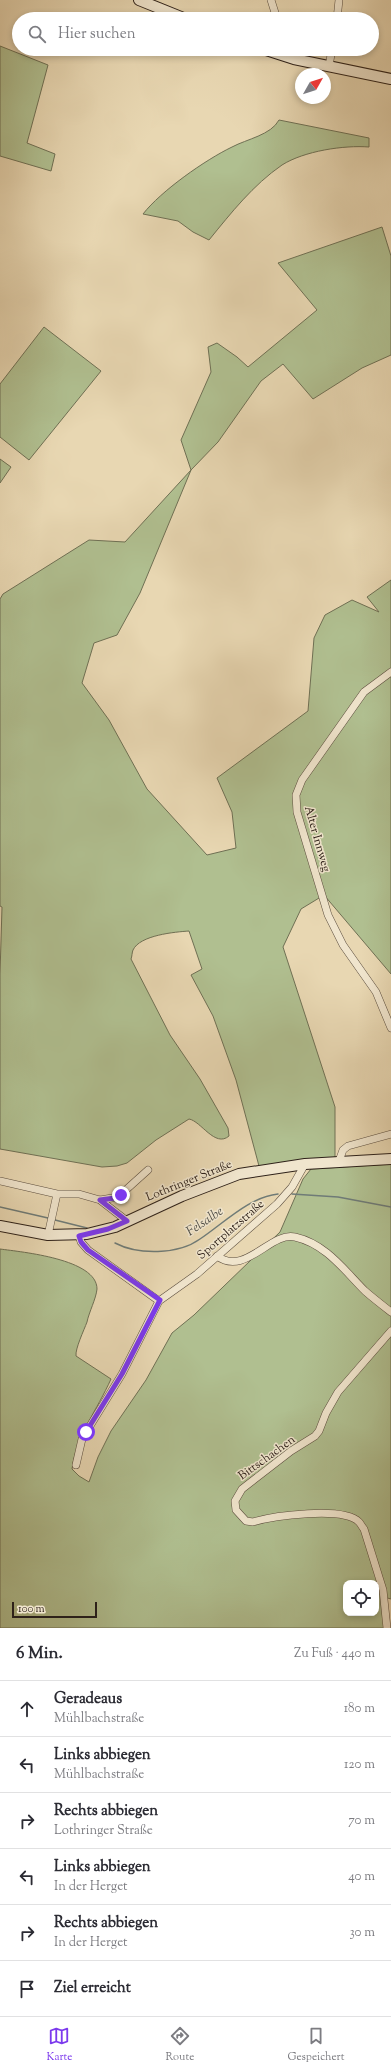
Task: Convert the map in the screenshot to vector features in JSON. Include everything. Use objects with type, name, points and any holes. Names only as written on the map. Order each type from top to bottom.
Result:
[{"type":"main road","points":[[139,0],[169,12]]},
{"type":"main road","points":[[294,56],[329,66],[391,79]]},
{"type":"main road","name":"Lothringer Straße","points":[[0,1226],[48,1235],[79,1236],[108,1229],[182,1196],[228,1178],[254,1171],[339,1161],[391,1159]]},
{"type":"street","points":[[271,0],[275,12]]},
{"type":"street","points":[[337,12],[339,0]]},
{"type":"street","points":[[329,66],[331,56]]},
{"type":"street","name":"Alter Innweg","points":[[391,672],[371,686],[357,701],[302,780],[296,795],[296,803],[300,825],[328,915],[344,945],[376,992],[391,1028]]},
{"type":"street","points":[[339,1161],[341,1153],[348,1146],[391,1134]]},
{"type":"street","name":"Sportplatzstraße","points":[[160,1300],[187,1282],[281,1201],[298,1178],[305,1164]]},
{"type":"street","points":[[100,1200],[118,1197],[148,1170]]},
{"type":"street","points":[[0,1181],[57,1194],[79,1194],[100,1200],[127,1221]]},
{"type":"street","points":[[48,1235],[57,1194]]},
{"type":"street","points":[[76,1465],[82,1439],[122,1374],[160,1300],[88,1250],[81,1242],[79,1236]]},
{"type":"street","points":[[217,1256],[224,1262],[234,1262],[251,1255],[286,1236],[297,1237],[326,1252],[340,1263],[364,1290],[391,1312]]},
{"type":"street","name":"Bittschachen","points":[[387,1628],[383,1590],[364,1529],[358,1521],[341,1515],[304,1514],[266,1518],[253,1522],[246,1521],[236,1510],[235,1501],[242,1489],[291,1451],[315,1436],[319,1431],[326,1413],[338,1392],[391,1331]]},
{"type":"green space","points":[[0,46],[12,51],[12,56],[25,56],[48,65],[27,143],[55,154],[51,171],[0,156]]},
{"type":"green space","points":[[279,120],[369,138],[369,147],[348,147],[324,150],[301,156],[282,165],[252,190],[209,240],[193,232],[178,221],[143,214],[172,186],[197,168],[232,147],[265,133]]},
{"type":"green space","points":[[382,227],[391,256],[391,355],[362,368],[313,399],[283,364],[261,381],[218,442],[191,470],[181,440],[211,372],[208,347],[217,343],[248,367],[317,310],[278,263]]},
{"type":"green space","points":[[44,327],[101,371],[29,460],[0,437],[0,384]]},
{"type":"green space","points":[[0,459],[11,467],[0,483]]},
{"type":"green space","points":[[191,470],[140,593],[117,635],[94,643],[82,683],[109,720],[147,789],[207,855],[236,848],[232,812],[217,778],[308,711],[314,638],[325,615],[352,600],[379,612],[367,597],[391,580],[391,974],[324,895],[301,909],[283,947],[335,1107],[335,1158],[259,1166],[236,1080],[213,1016],[191,975],[202,969],[189,931],[158,935],[143,941],[133,950],[131,959],[170,1035],[200,1079],[228,1128],[229,1136],[224,1139],[219,1139],[189,1119],[156,1140],[127,1163],[117,1166],[102,1167],[0,1149],[0,974],[2,907],[0,906],[0,599],[3,594],[89,540],[125,542]]},
{"type":"green space","points":[[391,1164],[391,1599],[384,1597],[387,1628],[0,1628],[0,1249],[57,1259],[72,1264],[85,1271],[94,1279],[97,1289],[87,1322],[78,1344],[76,1356],[111,1379],[78,1445],[72,1469],[79,1476],[89,1482],[98,1457],[111,1431],[146,1380],[172,1333],[194,1315],[280,1232],[303,1179],[311,1169]]},
{"type":"waterway","name":"Felsalbe","points":[[115,1243],[135,1250],[158,1252],[181,1248],[200,1239],[247,1205],[267,1196],[278,1194]]},
{"type":"waterway","name":"Felsalbe","points":[[292,1194],[338,1197],[391,1207]]},
{"type":"waterway","name":"Felsalbe","points":[[0,1207],[48,1218]]},
{"type":"waterway","name":"Felsalbe","points":[[55,1220],[87,1228]]},
{"type":"route","points":[[86,1432],[122,1374],[160,1300],[95,1255],[81,1242],[79,1236],[116,1227],[127,1221],[100,1200],[115,1198],[121,1195]]}]
